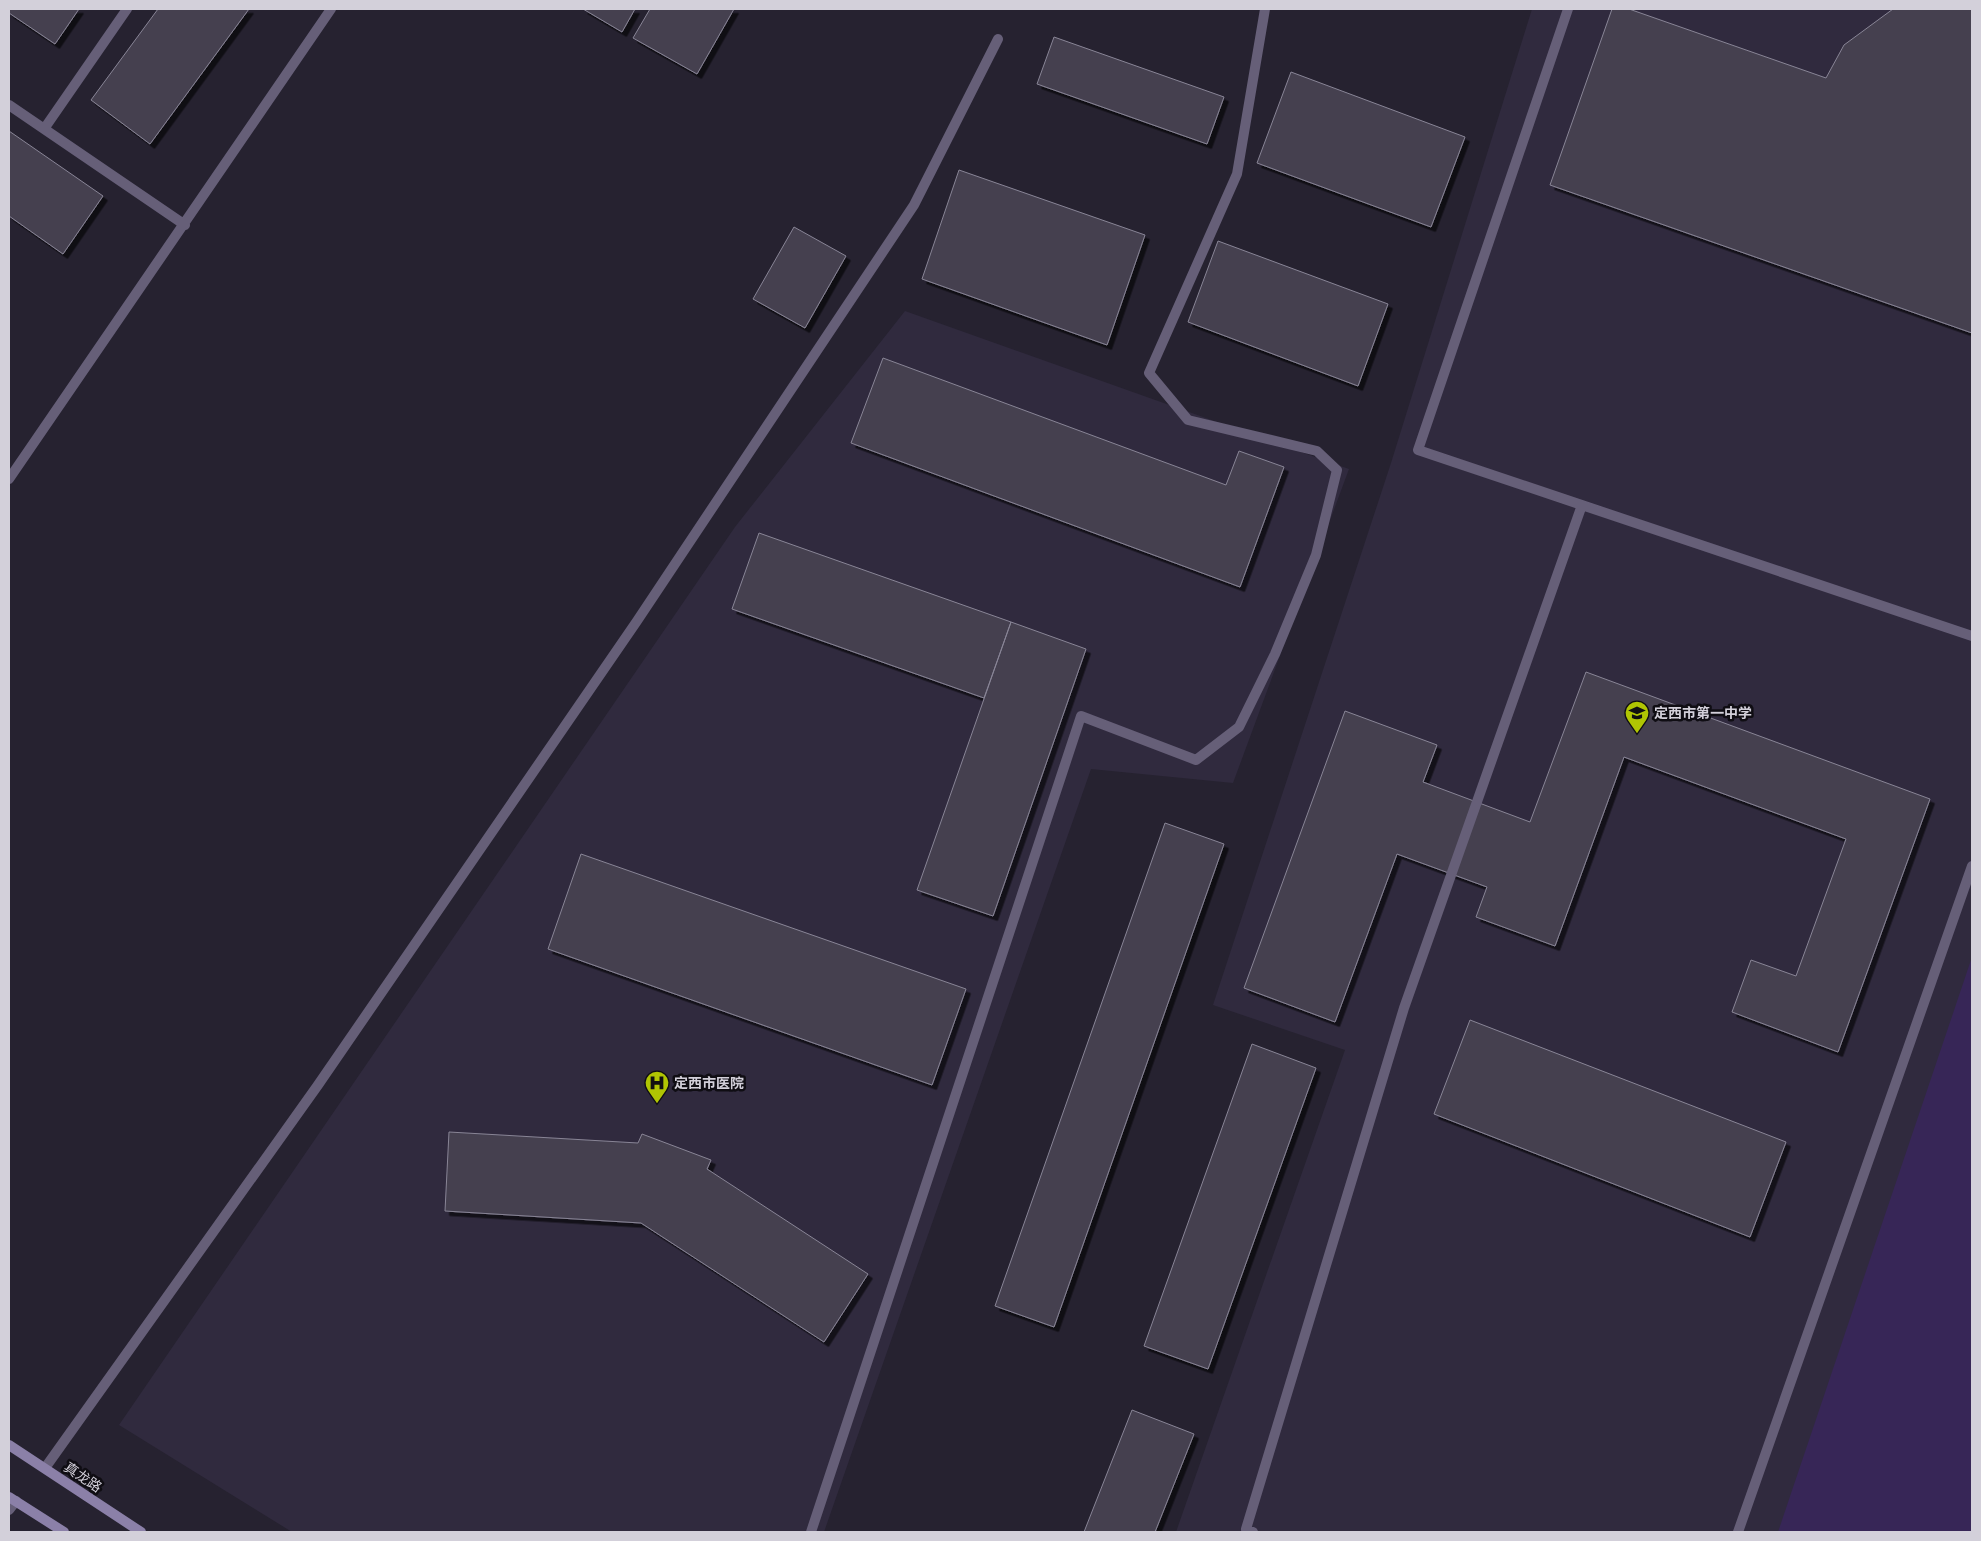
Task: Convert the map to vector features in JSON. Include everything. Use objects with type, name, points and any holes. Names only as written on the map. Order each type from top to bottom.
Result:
[{"type":"main road","name":"真龙路","points":[[9,1444],[141,1532]]},
{"type":"main road","points":[[12,1499],[64,1532]]},
{"type":"street","points":[[44,129],[128,9]]},
{"type":"street","points":[[9,479],[331,9]]},
{"type":"street","points":[[811,1532],[1082,716],[1196,760],[1239,727],[1275,654],[1316,555],[1337,470],[1317,451],[1188,420],[1149,373],[1237,174],[1264,9]]},
{"type":"street","points":[[1568,9],[1418,450],[1972,636]]},
{"type":"street","points":[[45,1468],[318,1085],[659,587],[914,205],[998,39]]},
{"type":"street","points":[[9,105],[184,225]]},
{"type":"street","points":[[1253,1532],[1246,1529],[1404,1008],[1582,505]]},
{"type":"street","points":[[1738,1532],[1972,866]]},
{"type":"street","points":[[9,1510],[12,1499]]},
{"type":"shaded area","name":"定西市第一中学","points":[[1532,9],[1972,9],[1972,1532],[1176,1532],[1345,1050],[1213,1005],[1391,463]]},
{"type":"shaded area","name":"定西市医院","points":[[905,311],[1349,469],[1233,783],[1091,769],[824,1532],[292,1532],[119,1425],[735,527]]},
{"type":"shaded area","points":[[1972,957],[1972,1532],[1778,1532]]},
{"type":"building","points":[[9,9],[79,9],[55,44],[9,13]]},
{"type":"building","points":[[158,9],[249,9],[150,144],[91,100]]},
{"type":"building","points":[[583,9],[635,9],[622,32]]},
{"type":"building","points":[[650,9],[734,9],[697,74],[633,38]]},
{"type":"building","points":[[1612,9],[1629,9],[1826,78],[1844,45],[1893,9],[1972,9],[1972,333],[1550,185]]},
{"type":"building","points":[[1054,37],[1224,97],[1207,144],[1037,84]]},
{"type":"building","points":[[1291,72],[1465,137],[1431,227],[1257,163]]},
{"type":"building","points":[[9,131],[103,196],[63,254],[9,216]]},
{"type":"building","points":[[959,170],[1145,235],[1107,345],[922,279]]},
{"type":"building","points":[[794,227],[846,256],[805,328],[753,299]]},
{"type":"building","points":[[1218,241],[1388,304],[1358,386],[1188,322]]},
{"type":"building","points":[[883,358],[1226,485],[1239,451],[1284,467],[1240,587],[851,443]]},
{"type":"building","points":[[759,533],[1011,622],[984,698],[732,609]]},
{"type":"building","points":[[1011,622],[1086,649],[993,916],[917,890]]},
{"type":"building","points":[[1586,672],[1930,799],[1838,1052],[1732,1012],[1751,960],[1796,976],[1846,839],[1624,757],[1555,946],[1476,917],[1487,887],[1397,854],[1335,1022],[1244,988],[1345,711],[1437,745],[1423,782],[1530,822]]},
{"type":"building","points":[[1165,823],[1224,844],[1054,1327],[995,1306]]},
{"type":"building","points":[[581,854],[966,989],[932,1085],[548,949]]},
{"type":"building","points":[[1470,1020],[1786,1142],[1750,1237],[1434,1114]]},
{"type":"building","points":[[1252,1044],[1316,1068],[1208,1369],[1144,1346]]},
{"type":"building","points":[[449,1132],[638,1143],[642,1134],[711,1160],[707,1169],[868,1274],[824,1342],[641,1223],[445,1211]]},
{"type":"building","points":[[1132,1410],[1194,1434],[1155,1532],[1084,1532]]},
{"type":"place","name":"定西市第一中学","points":[[1637,734]]},
{"type":"place","name":"定西市医院","points":[[657,1104]]}]
